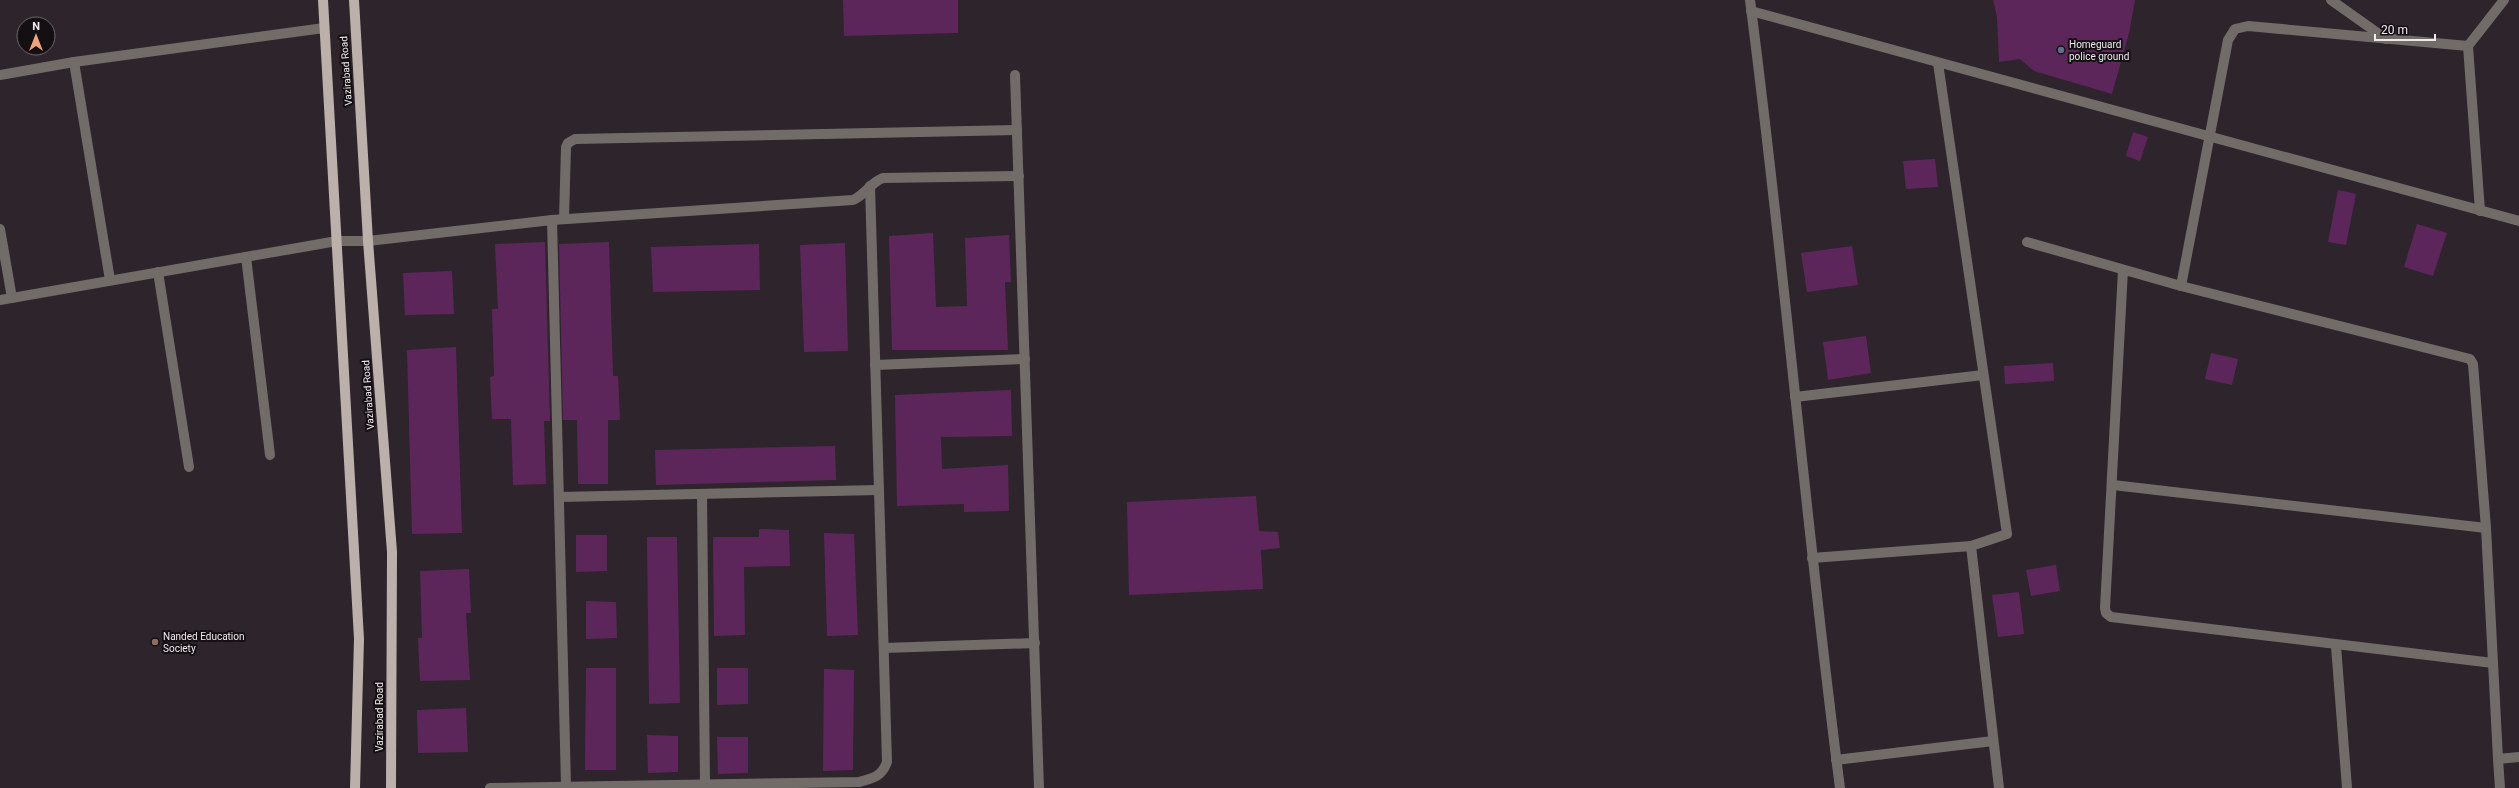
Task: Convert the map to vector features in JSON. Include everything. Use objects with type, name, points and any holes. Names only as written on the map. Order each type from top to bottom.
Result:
[{"type":"main road","name":"Vazirabad Road","points":[[323,0],[359,639],[355,788]]},
{"type":"main road","name":"Vazirabad Road","points":[[354,0],[368,241],[392,552],[391,788]]},
{"type":"street","points":[[1750,0],[1771,161],[1812,558],[1840,788]]},
{"type":"street","points":[[2331,0],[2386,39]]},
{"type":"street","points":[[2480,211],[2468,46],[2504,0]]},
{"type":"street","points":[[1751,12],[2209,138],[2519,221]]},
{"type":"street","points":[[2180,286],[2228,40],[2235,29],[2248,26],[2468,46]]},
{"type":"street","points":[[0,75],[74,62],[324,28]]},
{"type":"street","points":[[74,62],[110,280]]},
{"type":"street","points":[[1812,558],[1971,546],[2007,534],[1938,63]]},
{"type":"street","points":[[1015,75],[1039,788]]},
{"type":"street","points":[[564,219],[566,147],[568,143],[575,140],[1017,130]]},
{"type":"street","points":[[0,300],[337,241],[368,241],[564,219],[853,200],[870,186],[883,178],[1019,176]]},
{"type":"street","points":[[490,788],[860,782],[874,778],[884,772],[887,762],[870,186]]},
{"type":"street","points":[[552,220],[566,786]]},
{"type":"street","points":[[0,229],[12,298]]},
{"type":"street","points":[[2026,242],[2180,286],[2470,360],[2473,364],[2486,528],[2500,788]]},
{"type":"street","points":[[246,257],[270,455]]},
{"type":"street","points":[[2123,270],[2113,485],[2105,608],[2106,613],[2111,617],[2336,646],[2493,664]]},
{"type":"street","points":[[158,272],[189,467]]},
{"type":"street","points":[[875,365],[1025,359]]},
{"type":"street","points":[[1796,397],[1983,375]]},
{"type":"street","points":[[2113,485],[2486,528]]},
{"type":"street","points":[[559,497],[879,490]]},
{"type":"street","points":[[702,494],[705,784]]},
{"type":"street","points":[[1971,546],[1999,788]]},
{"type":"street","points":[[884,648],[1034,643]]},
{"type":"street","points":[[2336,646],[2347,788]]},
{"type":"street","points":[[1836,760],[1993,741]]},
{"type":"street","points":[[2498,759],[2519,757]]},
{"type":"building","points":[[843,0],[958,0],[958,33],[844,36]]},
{"type":"building","name":"Homeguard police ground","points":[[1993,0],[2135,0],[2129,33],[2112,94],[2034,71],[2020,59],[1999,62],[1997,17]]},
{"type":"building","points":[[2133,132],[2148,137],[2140,161],[2126,156]]},
{"type":"building","points":[[1935,159],[1938,187],[1906,189],[1903,161]]},
{"type":"building","points":[[2338,190],[2356,194],[2346,245],[2328,242]]},
{"type":"building","points":[[2417,224],[2447,233],[2433,276],[2404,267]]},
{"type":"building","points":[[933,233],[936,307],[967,306],[965,238],[1009,235],[1011,282],[1005,282],[1008,350],[892,350],[889,236]]},
{"type":"building","points":[[545,242],[550,421],[544,421],[546,484],[513,485],[511,419],[492,419],[490,377],[494,376],[492,309],[498,309],[495,244]]},
{"type":"building","points":[[609,242],[613,376],[618,376],[620,420],[608,420],[608,484],[578,484],[577,420],[563,420],[559,244]]},
{"type":"building","points":[[845,243],[848,351],[804,352],[800,245]]},
{"type":"building","points":[[759,244],[760,290],[653,292],[651,247]]},
{"type":"building","points":[[1852,246],[1858,285],[1807,292],[1801,253]]},
{"type":"building","points":[[452,271],[454,314],[405,315],[403,273]]},
{"type":"building","points":[[1866,336],[1871,373],[1828,380],[1823,342]]},
{"type":"building","points":[[456,347],[462,533],[412,534],[407,350]]},
{"type":"building","points":[[2211,353],[2238,359],[2232,385],[2205,379]]},
{"type":"building","points":[[2053,363],[2054,381],[2005,384],[2004,366]]},
{"type":"building","points":[[1011,390],[1012,436],[941,437],[942,469],[1008,465],[1009,511],[964,512],[964,504],[897,506],[895,395]]},
{"type":"building","points":[[835,446],[836,480],[656,485],[655,450]]},
{"type":"building","points":[[1256,496],[1259,531],[1278,532],[1280,548],[1261,550],[1263,589],[1129,595],[1127,502]]},
{"type":"building","points":[[759,529],[789,530],[790,566],[744,567],[745,635],[714,636],[713,537],[759,537]]},
{"type":"building","points":[[824,533],[854,534],[858,635],[827,636]]},
{"type":"building","points":[[576,535],[607,535],[607,571],[576,572]]},
{"type":"building","points":[[647,537],[677,537],[680,703],[649,704]]},
{"type":"building","points":[[2056,565],[2060,591],[2031,596],[2026,570]]},
{"type":"building","points":[[469,569],[471,613],[466,613],[470,680],[420,681],[418,638],[422,638],[420,571]]},
{"type":"building","points":[[2019,592],[2024,634],[1998,637],[1992,595]]},
{"type":"building","points":[[586,601],[616,602],[617,638],[586,639]]},
{"type":"building","points":[[586,668],[616,668],[616,770],[585,770]]},
{"type":"building","points":[[717,668],[748,668],[748,704],[717,705]]},
{"type":"building","points":[[824,669],[854,670],[853,770],[823,771]]},
{"type":"building","points":[[466,708],[468,752],[418,753],[417,710]]},
{"type":"building","points":[[647,735],[678,736],[678,772],[648,773]]},
{"type":"building","points":[[717,737],[748,737],[748,773],[718,774]]},
{"type":"place","name":"Homeguard police ground","points":[[2061,50]]},
{"type":"place","name":"Nanded Education Society","points":[[155,642]]}]
